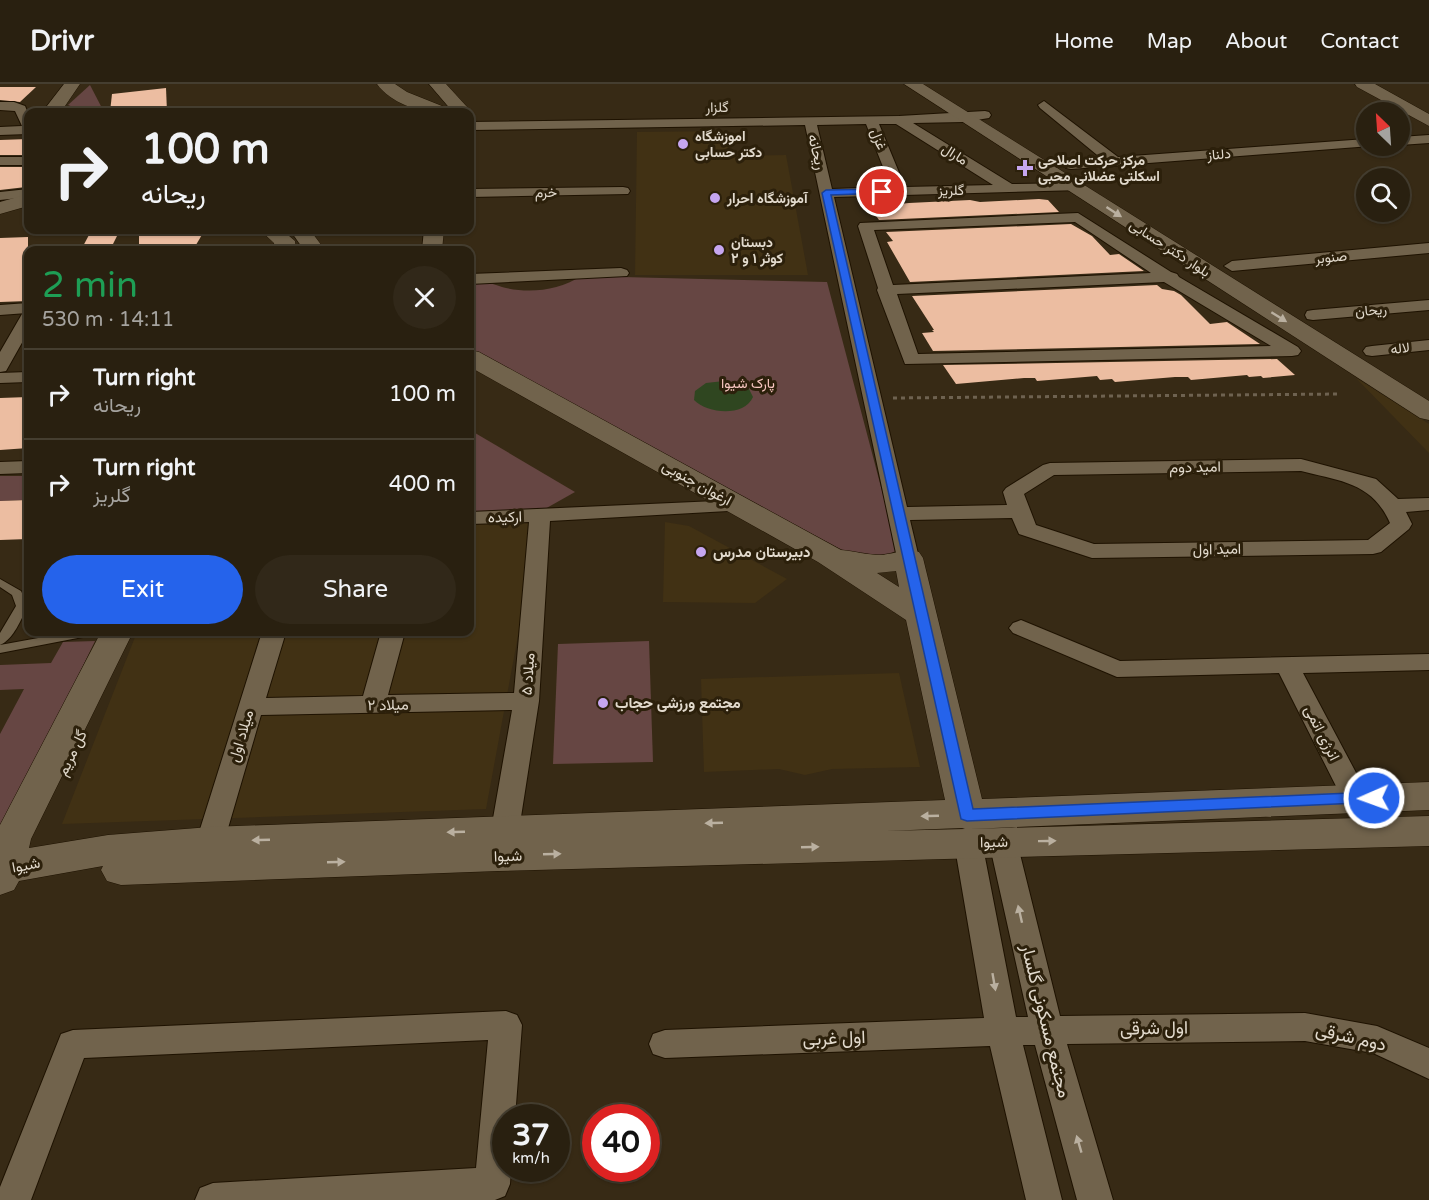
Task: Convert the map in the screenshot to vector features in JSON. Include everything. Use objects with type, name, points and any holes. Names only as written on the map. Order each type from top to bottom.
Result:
[{"type":"street","points":[[57,108],[56,106],[72,84]]},
{"type":"street","points":[[385,84],[401,96],[431,108]]},
{"type":"street","points":[[437,84],[458,108]]},
{"type":"street","name":"بلوار دکتر حسابی","points":[[912,84],[1071,165],[1222,271],[1429,411]]},
{"type":"street","name":"بلوار دکتر حسابی","points":[[935,84],[975,116],[1076,188],[1222,271],[1313,315],[1400,369]]},
{"type":"street","points":[[1363,84],[1429,121]]},
{"type":"street","points":[[1044,105],[1115,162]]},
{"type":"street","points":[[7,106],[21,109],[24,119]]},
{"type":"street","name":"گلزار","points":[[474,126],[900,120],[975,116]]},
{"type":"street","name":"غزل","points":[[871,120],[900,191]]},
{"type":"street","name":"مارال","points":[[900,120],[1010,189]]},
{"type":"street","name":"ریحانه","points":[[810,121],[921,615],[979,833]]},
{"type":"street","points":[[0,131],[24,128]]},
{"type":"street","points":[[1410,140],[1429,139]]},
{"type":"street","name":"دلناز","points":[[1071,165],[1356,145]]},
{"type":"street","points":[[0,161],[24,161]]},
{"type":"street","name":"گلریز","points":[[826,193],[1076,188]]},
{"type":"street","name":"خرم","points":[[474,193],[623,191]]},
{"type":"street","points":[[0,196],[24,193]]},
{"type":"street","points":[[0,208],[24,201]]},
{"type":"street","points":[[1078,218],[1167,278],[1292,351],[911,360],[885,290],[865,225],[1078,218]]},
{"type":"street","points":[[275,234],[284,241],[285,246]]},
{"type":"street","name":"صنوبر","points":[[885,290],[1167,278],[1429,248]]},
{"type":"street","points":[[474,279],[621,273]]},
{"type":"street","name":"ریحان","points":[[1313,315],[1429,305]]},
{"type":"street","points":[[0,309],[24,312]]},
{"type":"street","points":[[0,338],[24,314]]},
{"type":"street","points":[[0,367],[24,316]]},
{"type":"street","name":"لاله","points":[[1372,351],[1429,345]]},
{"type":"street","name":"ارغوان جنوبی","points":[[474,359],[829,556],[921,615]]},
{"type":"street","points":[[0,378],[24,377]]},
{"type":"street","name":"امید دوم","points":[[1020,511],[1013,492],[1050,469],[1301,465],[1370,483],[1393,506]]},
{"type":"street","points":[[0,468],[24,467]]},
{"type":"street","points":[[1393,506],[1429,504]]},
{"type":"street","name":"ارکیده","points":[[474,518],[739,506]]},
{"type":"street","name":"امید اول","points":[[1020,511],[1027,529],[1092,551],[1127,551],[1373,547],[1401,524],[1393,506]]},
{"type":"street","points":[[899,514],[1020,511]]},
{"type":"street","name":"میلاد ۵","points":[[505,830],[526,701],[540,516]]},
{"type":"street","points":[[829,556],[874,564],[894,564],[908,558]]},
{"type":"street","points":[[1021,628],[1117,669],[1288,667],[1429,662]]},
{"type":"street","name":"گل مریم","points":[[3,874],[12,839],[41,786],[115,636]]},
{"type":"street","name":"گل مریم","points":[[3,874],[30,839],[129,636]]},
{"type":"street","name":"میلاد اول","points":[[210,842],[273,636]]},
{"type":"street","points":[[373,705],[392,636]]},
{"type":"street","name":"انرژی اتمی","points":[[1288,667],[1356,799]]},
{"type":"street","name":"میلاد ۲","points":[[250,707],[526,701]]},
{"type":"street","name":"شیوا","points":[[979,833],[1356,799],[1429,796]]},
{"type":"street","name":"شیوا","points":[[3,874],[108,850],[210,842],[505,830],[768,835],[1429,831]]},
{"type":"street","points":[[979,833],[1003,1032],[1044,1200]]},
{"type":"street","name":"مجتمع مسکونی گلسار","points":[[979,833],[1047,1030],[1095,1200]]},
{"type":"street","name":"شیوا","points":[[3,874],[196,868],[768,835]]},
{"type":"street","points":[[13,1200],[73,1044],[506,1024],[492,1184],[213,1200]]},
{"type":"street","name":"اول شرقی","points":[[1003,1032],[1305,1027]]},
{"type":"street","name":"دوم شرقی","points":[[1305,1027],[1377,1040],[1429,1064]]},
{"type":"street","name":"اول غربی","points":[[665,1044],[1003,1032]]},
{"type":"lane","points":[[0,582],[16,593],[24,605]]},
{"type":"lane","points":[[0,641],[24,608]]},
{"type":"lane","points":[[0,649],[67,636]]},
{"type":"path","points":[[873,399],[1340,394]]},
{"type":"shaded area","points":[[729,131],[731,156],[786,155],[808,275],[635,275],[637,132]]},
{"type":"shaded area","points":[[1356,378],[1429,424],[1429,453]]},
{"type":"shaded area","points":[[724,381],[748,387],[753,397],[742,408],[725,411],[708,408],[694,400],[695,391],[706,383]]},
{"type":"shaded area","points":[[540,516],[486,809],[62,824],[135,636],[474,636],[474,518]]},
{"type":"shaded area","name":"دبیرستان مدرس","points":[[665,522],[689,526],[787,579],[755,603],[663,602]]},
{"type":"shaded area","points":[[899,673],[920,767],[832,769],[805,775],[779,769],[704,772],[701,679]]},
{"type":"green space","points":[[90,85],[102,108],[76,108],[68,105]]},
{"type":"green space","name":"پارک شیوا","points":[[581,276],[827,282],[896,551],[878,559],[848,553],[474,353],[474,280],[532,291],[553,288]]},
{"type":"green space","points":[[474,432],[575,492],[536,514],[474,516]]},
{"type":"green space","points":[[0,476],[24,476],[24,500],[0,501]]},
{"type":"green space","points":[[95,641],[0,835],[0,734],[24,689],[0,690],[0,665],[51,663],[63,642]]},
{"type":"green space","name":"مجتمع ورزشی حجاب","points":[[649,641],[653,762],[553,764],[558,644]]},
{"type":"building","points":[[0,87],[36,87],[20,102],[0,100]]},
{"type":"building","points":[[166,88],[167,108],[110,108],[112,94]]},
{"type":"building","points":[[24,139],[24,155],[0,155],[0,140]]},
{"type":"building","points":[[0,167],[24,167],[24,187],[0,190]]},
{"type":"building","points":[[970,200],[980,202],[1048,200],[1059,212],[879,220],[870,207]]},
{"type":"building","points":[[1071,224],[1092,236],[1110,255],[1119,254],[1144,271],[910,282],[887,242],[893,241],[886,232]]},
{"type":"building","points":[[89,234],[118,234],[112,246],[83,246]]},
{"type":"building","points":[[139,234],[202,234],[195,246],[139,246]]},
{"type":"building","points":[[28,237],[28,246],[24,246],[24,301],[0,302],[0,238]]},
{"type":"building","points":[[1157,285],[1181,295],[1210,324],[1227,322],[1260,344],[933,351],[922,333],[934,332],[932,330],[934,330],[912,296]]},
{"type":"building","points":[[1277,359],[1295,375],[1263,378],[1247,375],[1191,380],[1188,377],[1175,377],[1115,382],[1112,379],[1100,380],[1097,376],[1037,381],[1035,378],[1024,378],[956,384],[943,365]]},
{"type":"building","points":[[24,397],[24,448],[0,450],[0,398]]},
{"type":"building","points":[[24,500],[24,539],[0,540],[0,501]]},
{"type":"place","name":"اموزشگاه دکتر حسابی","points":[[683,144]]},
{"type":"place","name":"مرکز حرکت اصلاحی اسکلتی عضلانی محبی","points":[[1025,168]]},
{"type":"place","name":"آموزشگاه احرار","points":[[715,198]]},
{"type":"place","name":"دبستان کوثر ۱ و ۲","points":[[719,250]]},
{"type":"place","name":"دبیرستان مدرس","points":[[701,552]]},
{"type":"place","name":"مجتمع ورزشی حجاب","points":[[603,703]]},
{"type":"route","points":[[882,192],[826,193],[967,815],[1374,798]]}]
